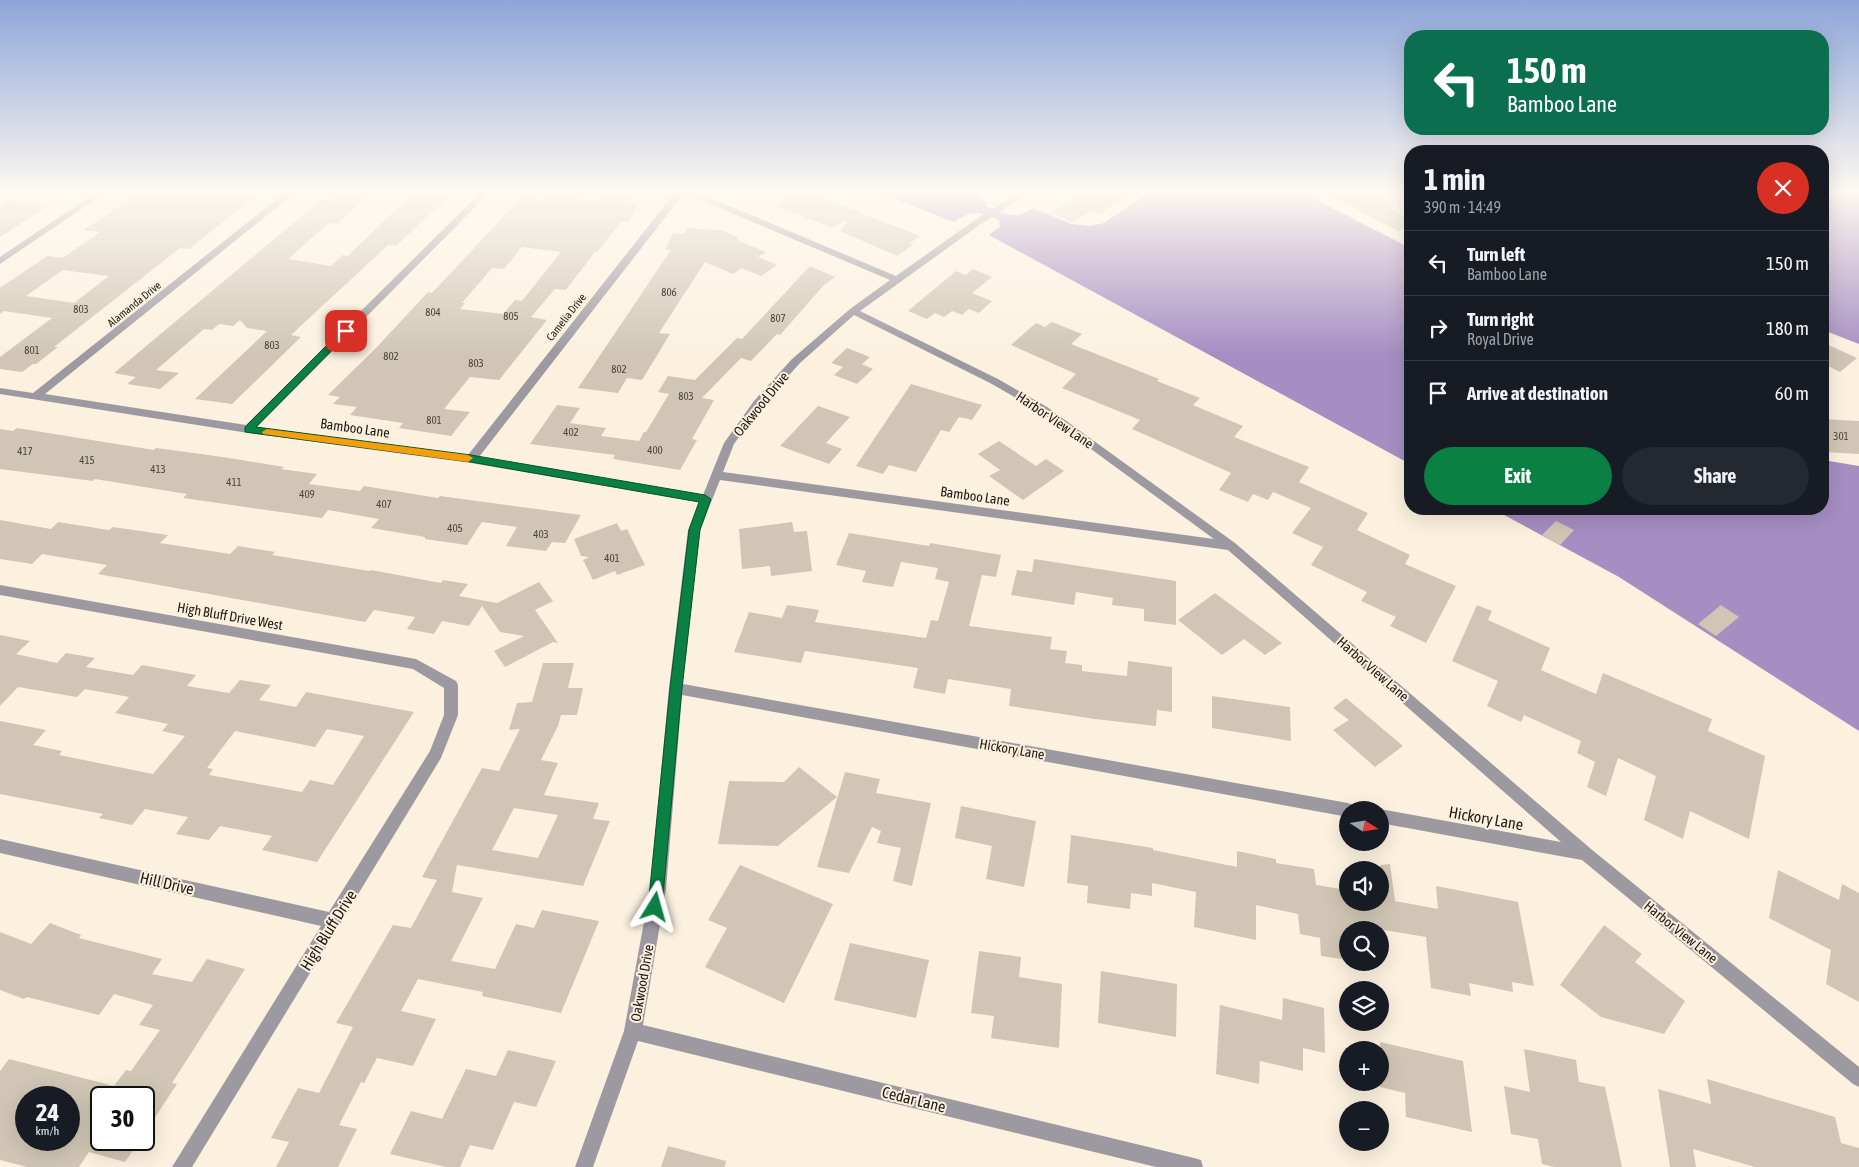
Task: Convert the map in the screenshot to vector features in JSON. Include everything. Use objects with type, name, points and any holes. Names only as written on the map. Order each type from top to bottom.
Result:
[{"type":"street","points":[[0,261],[23,245]]},
{"type":"street","name":"Alamanda Drive","points":[[36,396],[225,245]]},
{"type":"street","points":[[248,429],[432,245]]},
{"type":"street","name":"Camelia Drive","points":[[471,459],[638,245]]},
{"type":"street","points":[[815,245],[897,280]]},
{"type":"street","name":"Oakwood Drive","points":[[584,1167],[633,1031],[658,889],[676,688],[694,530],[705,499],[729,443],[758,403],[796,361],[853,311],[945,245]]},
{"type":"street","name":"Harbor View Lane","points":[[853,311],[994,381],[1043,409],[1231,546],[1586,854],[1859,1078]]},
{"type":"street","name":"Bamboo Lane","points":[[0,391],[248,429],[471,459],[705,499]]},
{"type":"street","name":"Bamboo Lane","points":[[715,475],[1231,546]]},
{"type":"street","name":"High Bluff Drive West","points":[[0,590],[416,664],[451,685]]},
{"type":"street","name":"High Bluff Drive","points":[[181,1167],[436,754],[450,715],[451,685]]},
{"type":"street","name":"Hickory Lane","points":[[676,688],[1339,808]]},
{"type":"street","name":"Hickory Lane","points":[[1389,818],[1586,854]]},
{"type":"street","name":"Hill Drive","points":[[0,846],[334,921]]},
{"type":"street","name":"Cedar Lane","points":[[633,1031],[1194,1167]]},
{"type":"shaded area","points":[[1008,245],[1404,245],[1404,461]]},
{"type":"shaded area","points":[[1829,245],[1859,245],[1859,344],[1829,332]]},
{"type":"shaded area","points":[[1829,461],[1859,466],[1859,731],[1619,577],[1504,515],[1829,515]]},
{"type":"building","points":[[81,245],[193,245],[189,249],[180,248],[54,347],[58,347],[36,364],[22,372],[0,369],[0,357],[52,318],[4,311],[0,314],[0,288],[47,256],[63,258]],"holes":[[[63,270],[109,276],[74,303],[26,296]]]},
{"type":"building","points":[[267,245],[303,245],[288,259],[331,266],[343,255],[348,256],[359,245],[388,245],[291,335],[301,337],[232,404],[195,399],[267,331],[247,328],[240,320],[233,326],[219,324],[212,330],[204,329],[156,370],[179,373],[160,389],[127,384],[136,377],[114,373]]},
{"type":"building","points":[[477,245],[602,245],[595,252],[566,290],[555,289],[531,317],[547,320],[499,380],[470,377],[444,409],[470,412],[451,436],[399,428],[403,423],[350,415],[357,407],[333,404],[340,397],[328,395],[376,348],[428,292],[432,293]],"holes":[[[522,247],[561,252],[522,301],[515,300],[503,314],[460,309],[465,303],[462,303],[492,268],[504,269]]]},
{"type":"building","points":[[667,245],[750,245],[766,252],[758,257],[777,265],[761,276],[742,268],[733,274],[705,262],[659,333],[670,334],[642,380],[627,378],[618,393],[578,388],[671,250],[665,250]]},
{"type":"building","points":[[873,245],[912,245],[897,256]]},
{"type":"building","points":[[810,266],[835,277],[824,285],[780,335],[777,334],[751,361],[741,358],[702,398],[714,400],[692,439],[697,440],[680,470],[613,459],[615,455],[530,444],[557,405],[580,408],[570,423],[606,428],[601,436],[639,441],[669,394],[658,392],[668,376],[695,380],[737,338],[742,339]]},
{"type":"building","points":[[973,269],[992,277],[972,293],[992,301],[979,313],[969,309],[962,315],[952,311],[944,317],[935,313],[927,319],[908,311],[956,271],[966,275]]},
{"type":"building","points":[[1052,322],[1082,334],[1071,344],[1159,379],[1157,381],[1200,398],[1193,405],[1243,426],[1234,437],[1309,467],[1299,482],[1368,513],[1357,530],[1410,555],[1405,564],[1456,586],[1426,643],[1390,626],[1396,617],[1361,601],[1367,592],[1311,565],[1323,547],[1292,533],[1311,508],[1273,492],[1268,500],[1253,494],[1248,502],[1219,490],[1231,473],[1132,429],[1140,420],[1062,388],[1076,374],[1011,345],[1036,323],[1045,327]]},
{"type":"building","points":[[1829,345],[1857,358],[1840,372],[1829,366]]},
{"type":"building","points":[[847,348],[870,357],[862,364],[873,369],[857,384],[834,375],[843,367],[831,363]]},
{"type":"building","points":[[911,384],[982,405],[972,420],[959,417],[949,432],[941,430],[916,472],[889,465],[883,474],[856,466]]},
{"type":"building","points":[[818,406],[850,417],[826,443],[842,449],[829,464],[780,446]]},
{"type":"building","points":[[1829,419],[1859,421],[1859,454],[1829,452]]},
{"type":"building","points":[[17,428],[154,450],[156,448],[223,457],[317,474],[309,484],[360,491],[364,486],[438,498],[440,496],[581,515],[565,543],[552,542],[546,551],[506,546],[517,527],[482,522],[467,545],[425,539],[425,537],[371,528],[379,519],[328,510],[322,518],[183,498],[187,494],[95,479],[93,481],[0,469],[0,429],[13,431]]},
{"type":"building","points":[[999,441],[1036,466],[1046,459],[1064,471],[1023,500],[989,476],[1000,470],[978,454]]},
{"type":"building","points":[[0,520],[51,529],[58,522],[109,530],[113,527],[168,535],[160,543],[230,554],[238,546],[275,552],[272,555],[441,583],[443,580],[468,584],[459,596],[497,603],[539,582],[553,601],[535,610],[558,643],[553,642],[505,667],[494,651],[524,636],[500,632],[482,606],[469,626],[442,621],[434,634],[407,629],[415,617],[374,610],[365,622],[98,574],[107,565],[42,554],[32,564],[0,559]]},
{"type":"building","points":[[1556,521],[1574,530],[1560,545],[1542,535]]},
{"type":"building","points":[[792,522],[794,532],[807,531],[812,571],[771,576],[770,566],[742,569],[739,529]]},
{"type":"building","points":[[617,523],[621,531],[627,529],[645,565],[617,575],[615,571],[593,580],[583,560],[589,557],[581,556],[574,539]]},
{"type":"building","points":[[849,533],[929,546],[930,543],[1001,555],[996,577],[982,575],[969,626],[1052,637],[1050,649],[1067,651],[1065,663],[1082,665],[1082,671],[1127,676],[1128,661],[1172,667],[1172,712],[1157,710],[1156,726],[1095,719],[1009,706],[1011,689],[948,679],[945,694],[913,688],[918,668],[805,651],[801,663],[734,652],[749,612],[782,618],[787,605],[819,610],[815,622],[926,638],[931,620],[938,621],[949,582],[935,579],[938,568],[901,562],[893,587],[862,582],[866,571],[836,565]]},
{"type":"building","points":[[1034,559],[1176,581],[1176,625],[1144,621],[1144,609],[1112,605],[1113,598],[1076,592],[1074,605],[1011,595],[1017,570],[1032,572]]},
{"type":"building","points":[[1215,593],[1282,643],[1265,655],[1244,639],[1222,655],[1178,620]]},
{"type":"building","points":[[1477,605],[1492,611],[1488,620],[1550,648],[1541,670],[1596,694],[1603,673],[1712,719],[1708,731],[1765,756],[1749,839],[1690,811],[1683,839],[1644,820],[1656,776],[1618,758],[1606,796],[1587,787],[1595,762],[1577,753],[1581,741],[1524,715],[1521,722],[1487,706],[1498,681],[1452,661]]},
{"type":"building","points":[[1721,605],[1739,617],[1716,636],[1698,624]]},
{"type":"building","points":[[0,635],[30,641],[16,654],[57,663],[66,653],[95,658],[86,667],[133,675],[142,665],[196,675],[187,686],[229,693],[240,680],[271,685],[259,700],[296,707],[306,692],[414,712],[317,862],[262,850],[272,836],[220,826],[209,840],[176,834],[188,817],[145,809],[132,825],[99,818],[103,814],[0,794],[0,721],[46,730],[33,745],[62,751],[59,755],[153,774],[185,736],[162,731],[168,724],[115,713],[129,697],[85,689],[77,697],[18,687],[0,706]],"holes":[[[327,729],[364,736],[333,785],[310,780],[302,792],[209,775],[213,769],[207,768],[235,731],[315,747]]]},
{"type":"building","points":[[543,663],[574,663],[568,688],[583,688],[577,715],[561,715],[558,726],[541,760],[558,763],[544,795],[599,803],[593,819],[610,821],[583,886],[457,865],[452,892],[483,898],[451,961],[495,969],[516,924],[534,928],[542,910],[599,921],[561,1013],[482,996],[483,992],[418,979],[401,1011],[436,1019],[413,1066],[377,1058],[364,1083],[361,1082],[339,1125],[357,1129],[338,1167],[276,1167],[289,1142],[271,1138],[298,1088],[319,1093],[353,1027],[336,1023],[393,925],[411,928],[437,880],[422,877],[482,768],[499,771],[520,729],[509,730],[517,703],[532,702]],"holes":[[[514,808],[558,815],[538,858],[492,850]]]},
{"type":"building","points":[[1212,696],[1290,707],[1291,741],[1212,728]]},
{"type":"building","points":[[1346,698],[1403,746],[1375,767],[1333,730],[1349,720],[1333,708]]},
{"type":"building","points":[[799,767],[837,797],[778,846],[718,844],[729,781],[784,782]]},
{"type":"building","points":[[845,772],[880,779],[876,793],[931,803],[912,886],[893,881],[901,848],[877,843],[881,831],[872,827],[849,873],[817,867]]},
{"type":"building","points":[[961,806],[1036,821],[1024,887],[986,879],[992,846],[955,838]]},
{"type":"building","points":[[1071,835],[1153,848],[1153,850],[1237,867],[1237,851],[1276,859],[1276,863],[1314,869],[1316,885],[1339,889],[1339,911],[1389,911],[1390,864],[1395,901],[1438,909],[1436,886],[1518,902],[1534,986],[1512,982],[1513,992],[1469,983],[1471,996],[1431,988],[1426,937],[1389,931],[1389,921],[1339,921],[1339,959],[1321,956],[1320,938],[1300,934],[1298,914],[1256,905],[1256,940],[1194,927],[1196,892],[1152,883],[1152,896],[1131,893],[1130,909],[1087,903],[1088,886],[1067,883]]},
{"type":"building","points":[[740,865],[833,904],[784,1003],[705,967],[727,928],[708,920]]},
{"type":"building","points":[[1778,870],[1839,900],[1842,884],[1859,893],[1859,1002],[1826,984],[1831,950],[1769,918]]},
{"type":"building","points":[[50,923],[81,935],[79,938],[162,959],[152,974],[192,982],[207,959],[245,969],[172,1083],[177,1084],[155,1117],[155,1086],[114,1086],[126,1070],[131,1071],[160,1030],[139,1025],[153,1005],[114,994],[99,1015],[27,997],[24,999],[0,990],[0,932],[31,944]]},
{"type":"building","points":[[1604,925],[1642,954],[1635,962],[1685,1001],[1664,1034],[1601,1017],[1560,985]]},
{"type":"building","points":[[850,943],[929,960],[916,1018],[834,1000]]},
{"type":"building","points":[[979,951],[1021,957],[1019,977],[1062,984],[1059,1048],[991,1038],[994,1016],[971,1013]]},
{"type":"building","points":[[1101,971],[1177,984],[1176,1037],[1098,1023]]},
{"type":"building","points":[[1283,998],[1324,1008],[1325,1053],[1303,1048],[1303,1071],[1260,1061],[1259,1084],[1216,1074],[1220,1005],[1282,1020]]},
{"type":"building","points":[[1389,1044],[1463,1061],[1472,1132],[1406,1117],[1405,1093],[1389,1089]]},
{"type":"building","points":[[1524,1049],[1576,1060],[1579,1082],[1605,1087],[1622,1167],[1554,1167],[1542,1164],[1538,1139],[1511,1134],[1504,1086],[1530,1092]]},
{"type":"building","points":[[508,1050],[556,1061],[536,1107],[514,1102],[493,1150],[470,1145],[460,1167],[446,1167],[390,1154],[411,1111],[442,1119],[466,1069],[496,1076]]},
{"type":"building","points":[[9,1059],[114,1086],[90,1086],[90,1151],[132,1151],[125,1162],[89,1152],[79,1167],[27,1167],[0,1160],[0,1071]]},
{"type":"building","points":[[1707,1079],[1835,1117],[1841,1143],[1859,1148],[1859,1167],[1755,1167],[1693,1149],[1696,1167],[1670,1167],[1658,1089],[1711,1104]]},
{"type":"building","points":[[668,1146],[726,1161],[725,1167],[661,1167]]},
{"type":"slow traffic","points":[[267,432],[468,458]]},
{"type":"route","points":[[346,331],[248,429],[471,459],[705,499],[694,530],[676,688],[655,907]]}]
